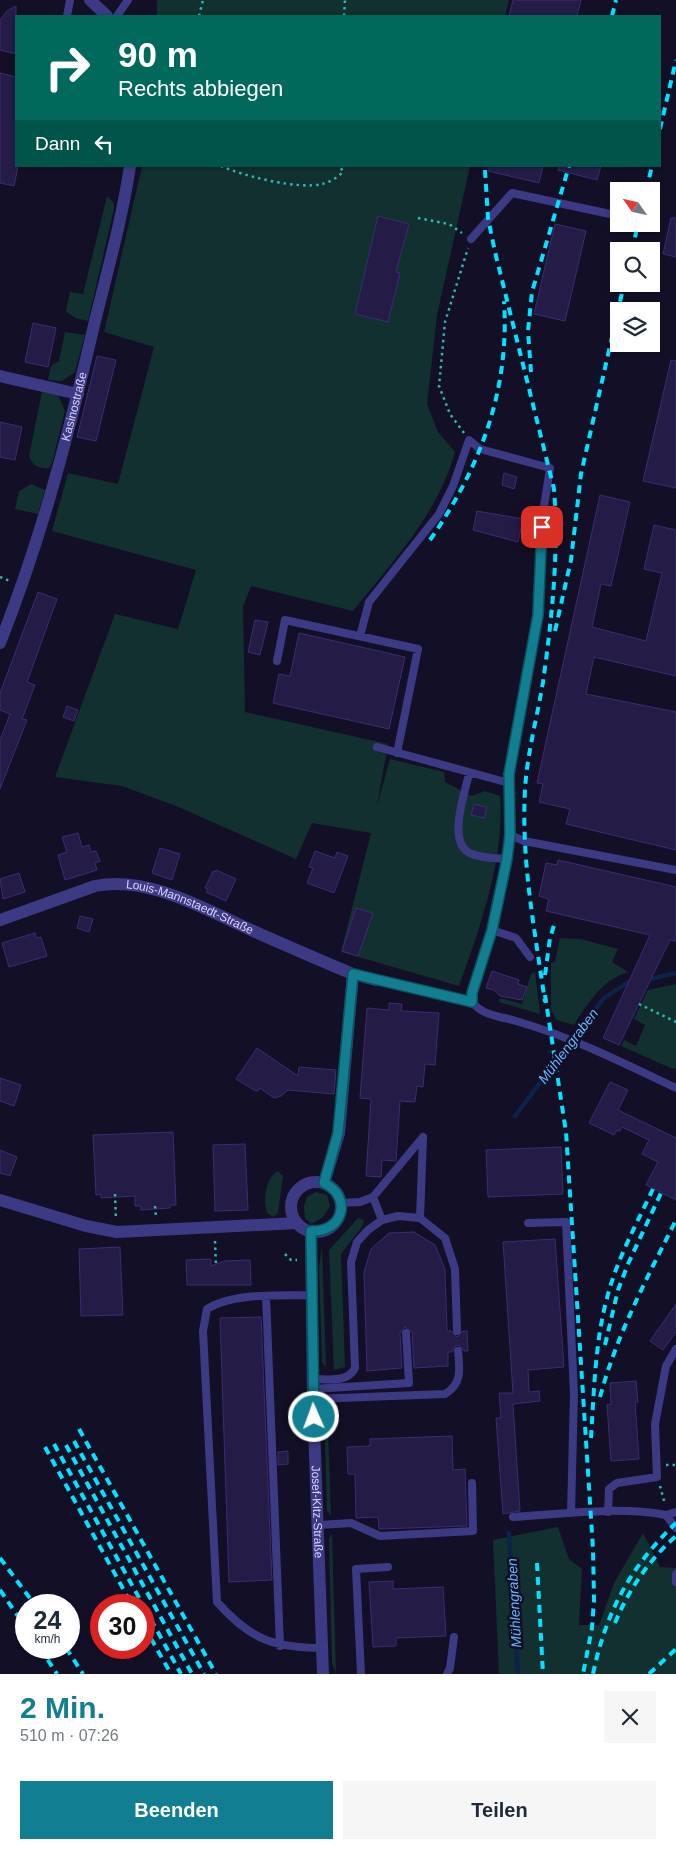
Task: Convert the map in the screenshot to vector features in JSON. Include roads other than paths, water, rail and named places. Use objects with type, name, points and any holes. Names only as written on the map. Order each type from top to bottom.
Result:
[{"type":"street","points":[[90,0],[106,15]]},
{"type":"street","name":"Kasinostraße","points":[[0,643],[37,542],[78,394],[130,167]]},
{"type":"street","points":[[0,376],[78,394]]},
{"type":"street","name":"Louis-Mannstaedt-Straße","points":[[0,920],[95,886],[126,884],[180,899],[353,974],[376,980]]},
{"type":"street","points":[[324,1183],[338,1133],[353,974]]},
{"type":"street","points":[[0,1200],[86,1226],[117,1232],[297,1223],[311,1231],[319,1232],[334,1225],[341,1211],[341,1203],[335,1191],[324,1183],[306,1184],[295,1194],[291,1209],[297,1223]]},
{"type":"street","name":"Josef-Kitz-Straße","points":[[311,1231],[313,1389],[323,1674]]},
{"type":"lane","points":[[67,15],[70,0]]},
{"type":"lane","points":[[118,15],[128,0]]},
{"type":"lane","points":[[471,239],[512,192],[610,214]]},
{"type":"lane","points":[[360,636],[369,602],[439,514],[453,486],[469,440],[480,449],[550,468],[543,513],[538,615],[512,752],[509,784],[510,835],[507,859],[492,930],[472,993],[472,1002]]},
{"type":"lane","points":[[277,661],[285,620],[418,649],[397,753]]},
{"type":"lane","points":[[377,747],[509,784]]},
{"type":"lane","points":[[469,774],[457,832],[461,844],[468,852],[507,859]]},
{"type":"lane","points":[[510,835],[524,841],[676,870]]},
{"type":"lane","points":[[492,930],[516,938],[530,957]]},
{"type":"lane","points":[[376,980],[472,1002],[488,1015],[580,1043],[676,1088]]},
{"type":"lane","points":[[341,1203],[360,1202],[373,1197],[423,1137],[420,1218]]},
{"type":"lane","points":[[373,1197],[382,1220]]},
{"type":"lane","points":[[313,1389],[352,1375],[354,1368],[351,1262],[357,1242],[368,1230],[382,1220],[398,1216],[420,1218],[445,1238],[455,1269],[457,1331]]},
{"type":"lane","points":[[528,1222],[566,1222],[574,1394],[571,1513]]},
{"type":"lane","points":[[313,1295],[266,1296],[215,1304],[207,1309],[203,1331],[217,1602],[234,1621],[264,1640],[280,1646],[322,1648]]},
{"type":"lane","points":[[266,1296],[280,1646]]},
{"type":"lane","points":[[313,1389],[409,1383],[406,1333]]},
{"type":"lane","points":[[608,1512],[609,1489],[617,1483],[657,1477],[655,1424],[666,1366],[676,1349]]},
{"type":"lane","points":[[313,1389],[445,1394],[454,1389],[458,1381],[458,1351]]},
{"type":"lane","points":[[319,1525],[351,1523],[380,1536],[473,1531],[472,1483]]},
{"type":"lane","points":[[513,1517],[608,1512],[651,1513],[666,1516],[676,1512]]},
{"type":"lane","points":[[666,1516],[676,1528]]},
{"type":"lane","points":[[361,1674],[356,1569],[388,1567]]},
{"type":"lane","points":[[676,1574],[676,1582]]},
{"type":"lane","points":[[447,1674],[450,1668],[454,1637]]},
{"type":"waterway","name":"Mühlengraben","points":[[651,979],[676,973]]},
{"type":"waterway","name":"Mühlengraben","points":[[515,1116],[603,999],[628,982]]},
{"type":"waterway","name":"Mühlengraben","points":[[509,1533],[518,1674]]},
{"type":"railway","points":[[612,15],[616,0]]},
{"type":"railway","points":[[661,125],[676,60]]},
{"type":"railway","points":[[531,372],[528,331],[532,292],[569,167]]},
{"type":"railway","points":[[648,182],[652,167]]},
{"type":"railway","points":[[485,170],[488,218],[495,252],[554,489],[556,537],[552,609],[543,682],[528,763],[524,817],[527,870],[545,1002]]},
{"type":"railway","points":[[634,242],[636,232]]},
{"type":"railway","points":[[555,631],[571,560],[581,474],[622,292]]},
{"type":"railway","points":[[430,540],[464,485],[488,427],[502,366],[505,334],[504,301]]},
{"type":"railway","points":[[545,975],[550,938],[555,922]]},
{"type":"railway","points":[[545,995],[566,1132],[593,1549],[594,1600],[592,1628],[583,1674]]},
{"type":"railway","points":[[591,1438],[597,1350],[607,1298],[621,1256],[653,1189]]},
{"type":"railway","points":[[605,1345],[618,1290],[661,1193]]},
{"type":"railway","points":[[600,1397],[624,1329],[676,1220]]},
{"type":"railway","points":[[79,1429],[216,1674]]},
{"type":"railway","points":[[74,1441],[204,1674]]},
{"type":"railway","points":[[54,1444],[137,1594]]},
{"type":"railway","points":[[66,1445],[192,1674]]},
{"type":"railway","points":[[45,1447],[126,1594]]},
{"type":"railway","points":[[593,1674],[605,1630],[622,1592],[645,1556],[676,1523]]},
{"type":"railway","points":[[615,1623],[633,1587],[657,1555],[676,1536]]},
{"type":"railway","points":[[0,1558],[27,1594]]},
{"type":"railway","points":[[537,1563],[543,1674]]},
{"type":"railway","points":[[0,1590],[15,1612]]},
{"type":"railway","points":[[155,1627],[181,1674]]},
{"type":"railway","points":[[155,1646],[171,1674]]},
{"type":"railway","points":[[649,1674],[676,1649]]},
{"type":"railway","points":[[47,1659],[57,1674]]},
{"type":"railway","points":[[73,1659],[83,1674]]}]
